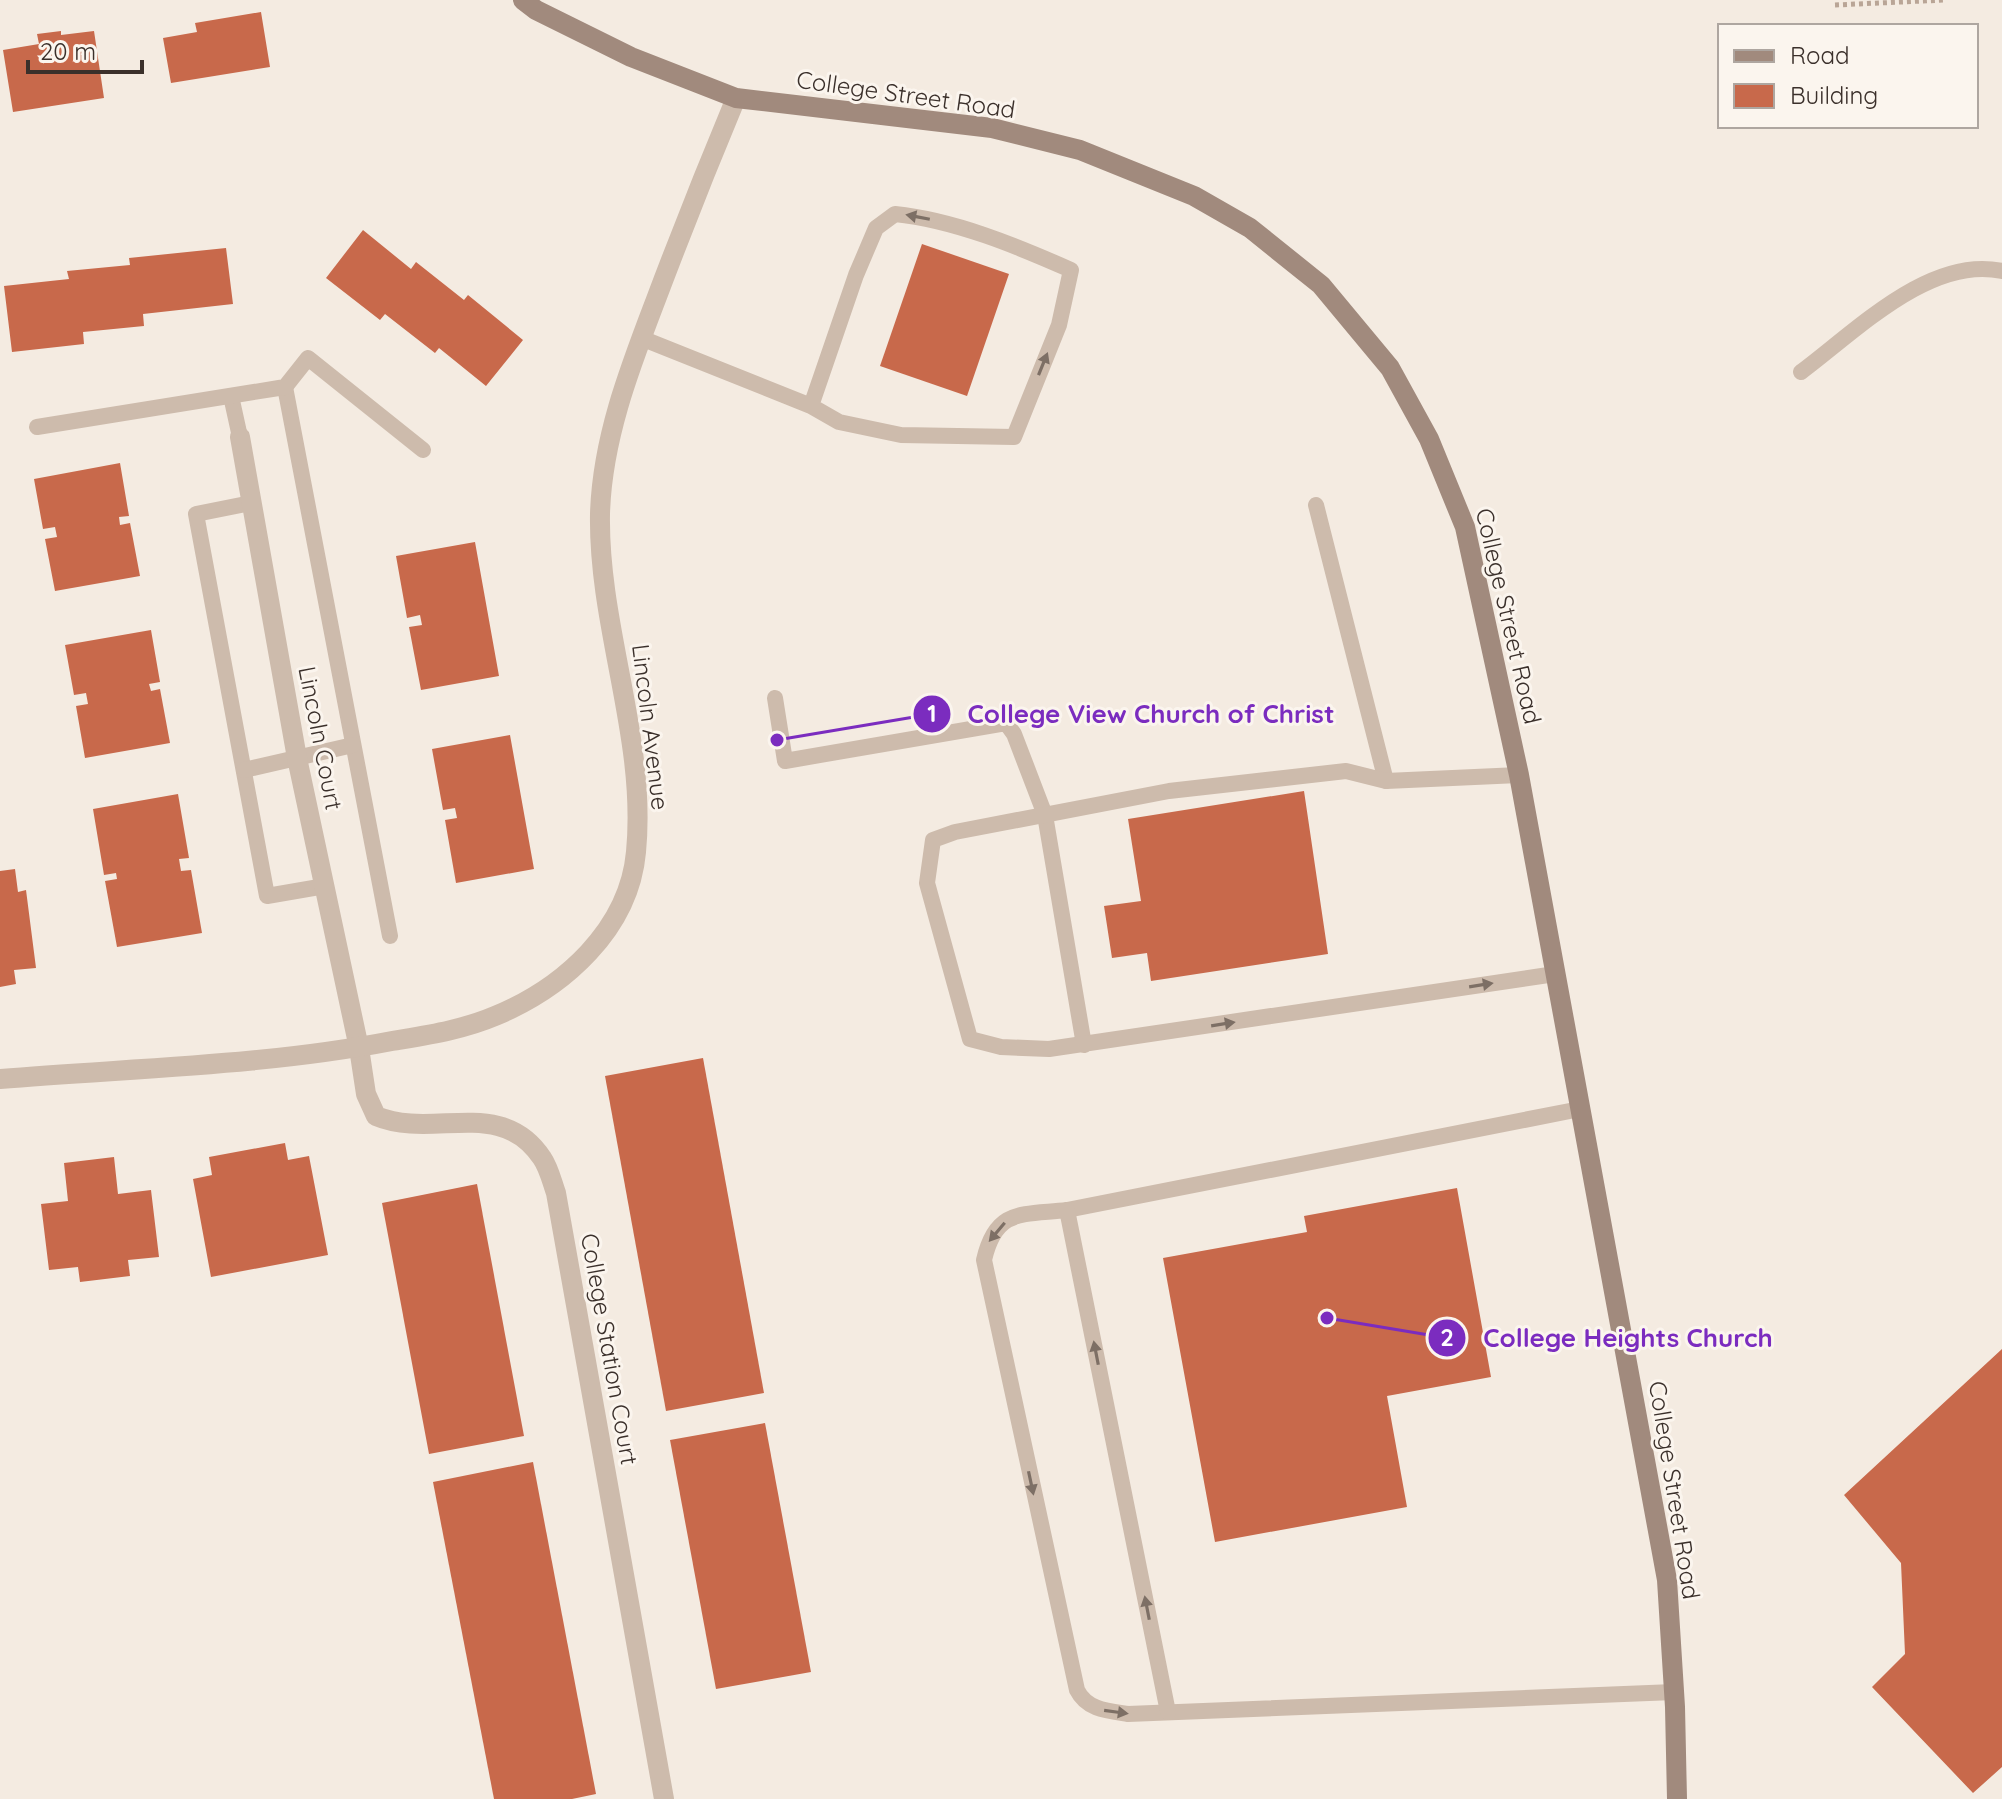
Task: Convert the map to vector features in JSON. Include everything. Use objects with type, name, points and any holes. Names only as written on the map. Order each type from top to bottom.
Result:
[{"type":"street","name":"College Street Road","points":[[523,0],[536,10],[631,57],[736,98],[992,128],[1080,150],[1194,196],[1250,228],[1321,285],[1390,368],[1429,439],[1465,527],[1519,775],[1667,1580],[1677,1799]]},
{"type":"street","name":"Lincoln Avenue","points":[[0,1079],[266,1060],[359,1048],[465,1027],[497,1016],[559,979],[587,956],[610,926],[627,893],[636,856],[638,815],[635,773],[602,557],[600,514],[604,470],[613,426],[641,338],[736,98]]},
{"type":"street","name":"Lincoln Court","points":[[240,437],[297,758],[359,1048]]},
{"type":"street","name":"College Station Court","points":[[359,1048],[366,1094],[376,1116],[393,1123],[426,1125],[469,1121],[492,1123],[518,1133],[543,1159],[556,1193],[664,1799]]},
{"type":"lane","points":[[641,338],[811,406],[839,422],[901,435],[1014,437],[1059,325],[1071,270],[1028,251],[921,216],[895,214],[876,228],[856,275],[811,406]]},
{"type":"lane","points":[[1801,372],[1892,301],[1939,276],[1986,268],[2002,271]]},
{"type":"lane","points":[[37,427],[285,387],[308,358],[423,450]]},
{"type":"lane","points":[[285,387],[390,936]]},
{"type":"lane","points":[[231,396],[240,437]]},
{"type":"lane","points":[[251,503],[196,514],[267,896],[325,886]]},
{"type":"lane","points":[[1316,505],[1386,781]]},
{"type":"lane","points":[[775,698],[785,761],[1006,723],[1014,734],[1045,815],[1084,1045]]},
{"type":"lane","points":[[244,770],[353,745]]},
{"type":"lane","points":[[1519,775],[1386,781],[1346,771],[1169,791],[955,832],[933,840],[927,883],[970,1039],[1001,1047],[1049,1049],[1084,1045],[1555,974]]},
{"type":"lane","points":[[1580,1109],[1067,1210],[1014,1216],[997,1226],[989,1239],[984,1260],[1077,1690],[1082,1699],[1099,1710],[1128,1714],[1674,1692]]},
{"type":"lane","points":[[1067,1210],[1168,1712]]},
{"type":"path","points":[[1835,5],[1945,0]]},
{"type":"building","points":[[261,12],[270,67],[171,83],[163,38],[197,32],[195,23]]},
{"type":"building","points":[[61,31],[61,35],[94,31],[104,98],[13,112],[3,50],[39,44],[37,34]]},
{"type":"building","points":[[363,230],[411,269],[416,262],[464,300],[468,295],[523,340],[486,386],[439,348],[435,353],[385,314],[380,320],[326,278]]},
{"type":"building","points":[[922,244],[1009,274],[967,396],[880,366]]},
{"type":"building","points":[[226,248],[233,304],[143,314],[144,326],[83,332],[84,344],[12,352],[4,286],[69,279],[67,271],[130,265],[129,258]]},
{"type":"building","points":[[120,463],[129,516],[119,517],[120,525],[130,523],[140,576],[55,591],[45,539],[57,537],[55,527],[43,529],[34,479]]},
{"type":"building","points":[[475,542],[499,676],[421,690],[409,627],[422,625],[420,615],[407,618],[396,556]]},
{"type":"building","points":[[151,630],[160,682],[149,684],[151,691],[160,689],[170,743],[85,758],[76,706],[88,704],[86,693],[74,695],[65,645]]},
{"type":"building","points":[[510,735],[534,869],[456,883],[445,820],[457,818],[455,808],[443,810],[432,749]]},
{"type":"building","points":[[1304,791],[1328,954],[1151,981],[1147,953],[1112,958],[1104,906],[1141,901],[1128,819]]},
{"type":"building","points":[[178,794],[189,858],[179,859],[181,871],[191,870],[202,933],[117,947],[105,881],[117,879],[116,873],[104,875],[93,809]]},
{"type":"building","points":[[15,869],[18,892],[26,890],[36,968],[14,970],[16,984],[0,987],[0,871]]},
{"type":"building","points":[[703,1058],[764,1393],[666,1411],[605,1076]]},
{"type":"building","points":[[285,1143],[288,1160],[309,1156],[328,1255],[211,1277],[193,1179],[212,1175],[209,1157]]},
{"type":"building","points":[[114,1157],[118,1194],[151,1190],[159,1257],[128,1260],[130,1276],[80,1282],[78,1267],[49,1270],[41,1204],[68,1201],[64,1163]]},
{"type":"building","points":[[477,1184],[524,1436],[429,1454],[382,1203]]},
{"type":"building","points":[[1457,1188],[1491,1377],[1387,1396],[1407,1507],[1215,1542],[1163,1258],[1307,1232],[1304,1216]]},
{"type":"building","points":[[2002,1349],[2002,1767],[1973,1793],[1872,1687],[1905,1654],[1901,1563],[1844,1495]]},
{"type":"building","points":[[765,1423],[811,1672],[716,1689],[670,1440]]},
{"type":"building","points":[[533,1462],[596,1794],[572,1799],[494,1799],[433,1482]]},
{"type":"place","name":"College View Church of Christ","points":[[777,740]]},
{"type":"place","name":"College Heights Church","points":[[1327,1318]]}]
